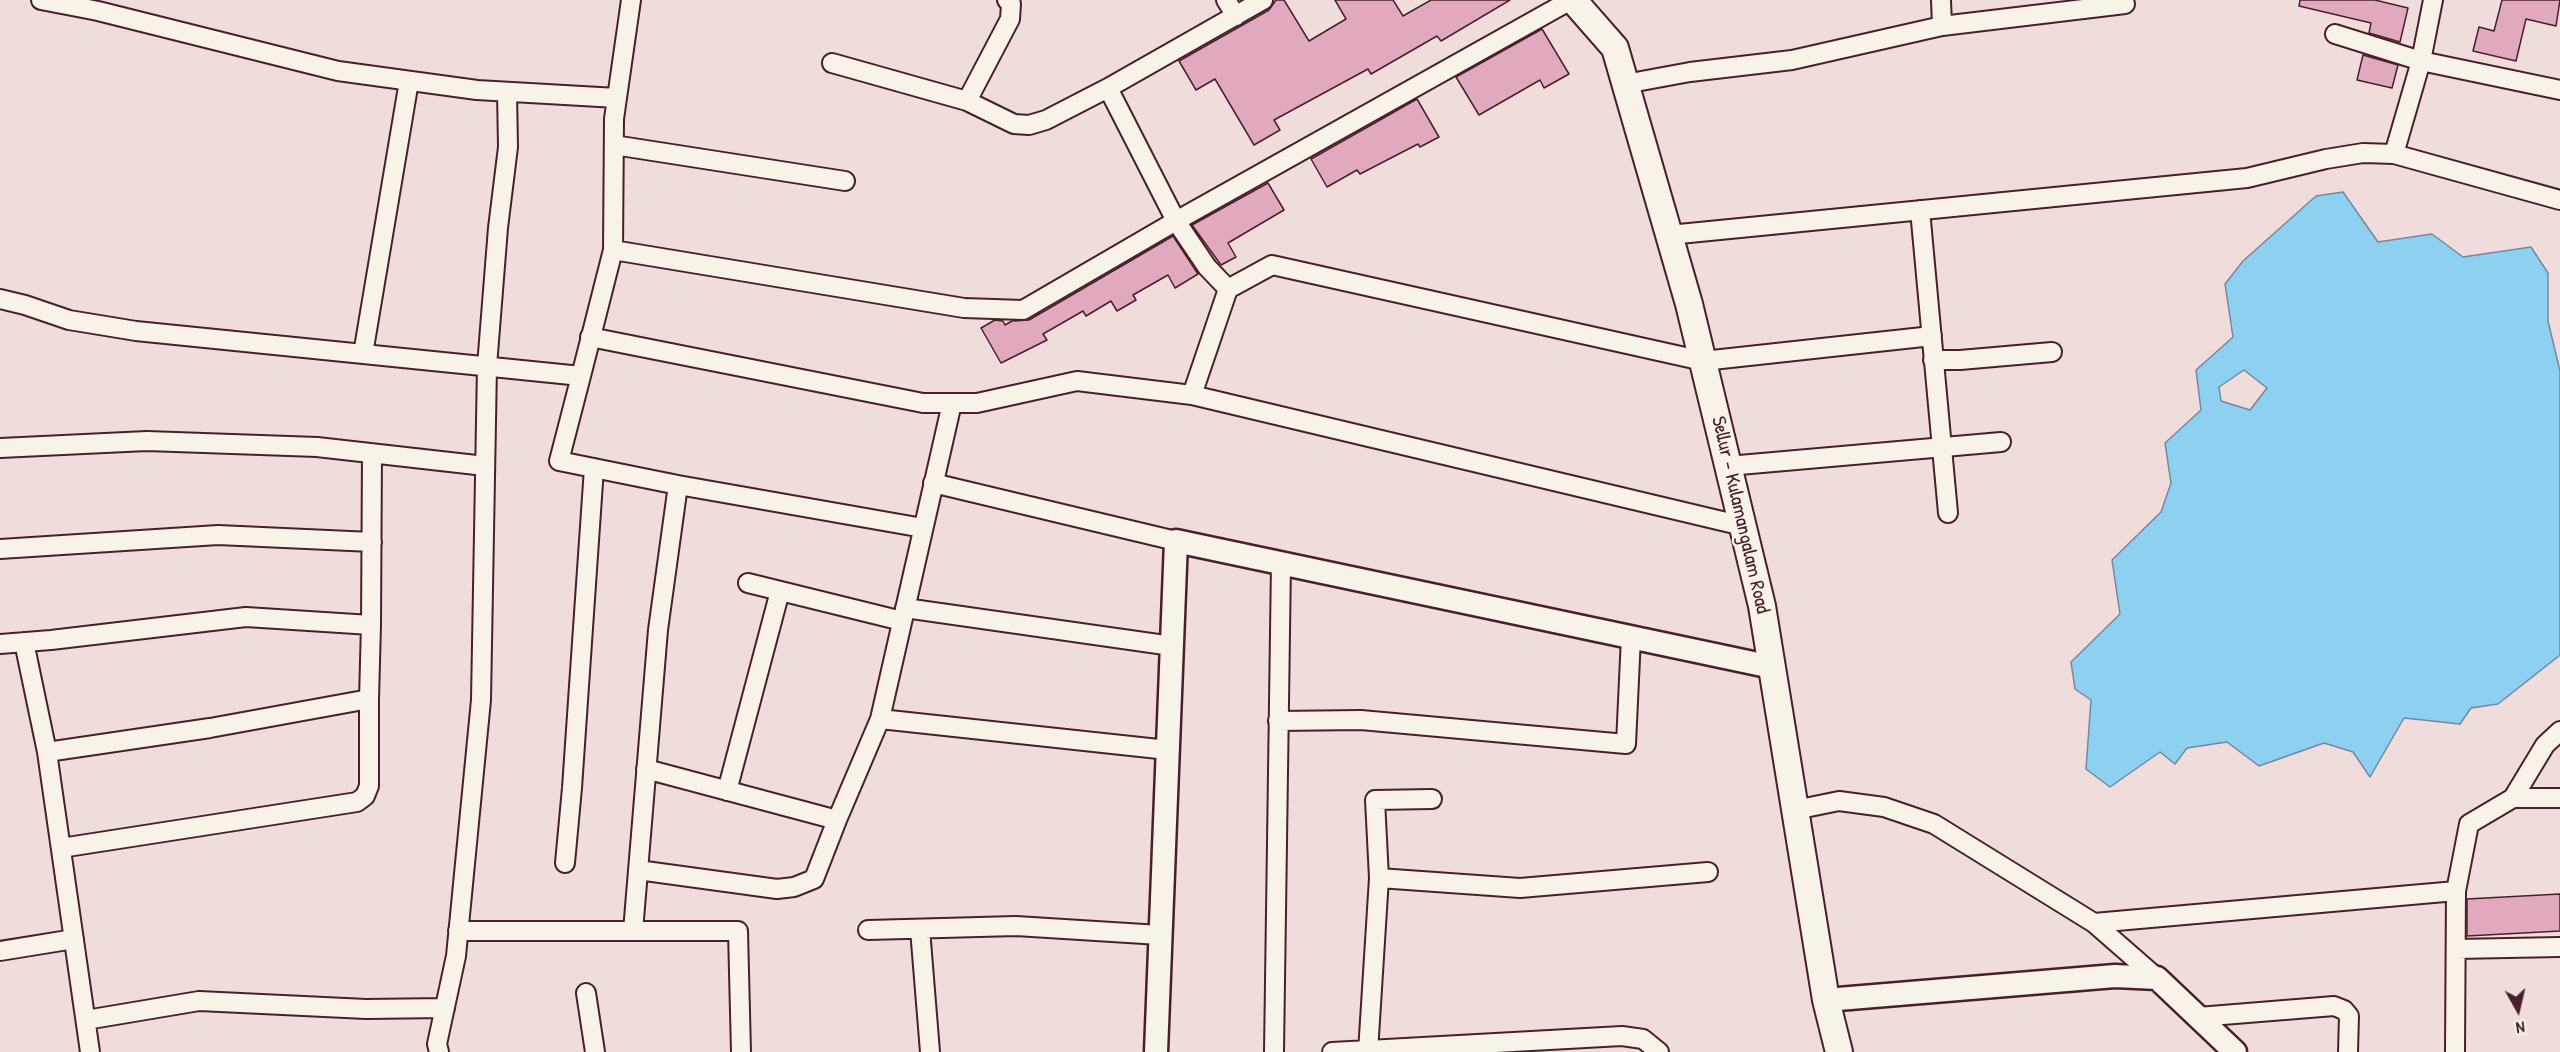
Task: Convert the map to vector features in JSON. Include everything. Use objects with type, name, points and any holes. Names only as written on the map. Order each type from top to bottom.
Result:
[{"type":"main road","name":"Sellur - Kulamangalam Road","points":[[1572,0],[1615,48],[1703,362],[1762,606],[1826,1000],[1839,1052]]},
{"type":"street","points":[[41,0],[98,11],[338,71],[507,92],[617,99]]},
{"type":"street","points":[[631,0],[617,99],[613,250],[559,461],[678,485],[923,528]]},
{"type":"street","points":[[967,101],[1010,19],[1011,4],[1007,0]]},
{"type":"street","points":[[1226,0],[1236,16]]},
{"type":"street","points":[[832,63],[967,101],[1014,124],[1029,125],[1046,120],[1108,88],[1263,0]]},
{"type":"street","points":[[613,250],[964,308],[1023,310],[1176,221],[1572,0]]},
{"type":"street","points":[[1941,0],[1942,26]]},
{"type":"street","points":[[2394,154],[2421,61],[2433,0]]},
{"type":"street","points":[[1625,84],[1690,72],[1792,60],[1942,26],[2125,4]]},
{"type":"street","points":[[2335,34],[2421,61],[2560,90]]},
{"type":"street","points":[[363,354],[409,81]]},
{"type":"street","points":[[1108,88],[1176,221],[1207,267],[1228,289]]},
{"type":"street","points":[[439,1052],[437,1044],[458,932],[481,700],[487,366],[498,228],[508,147],[507,92]]},
{"type":"street","points":[[614,145],[845,181]]},
{"type":"street","points":[[1669,235],[2247,178],[2326,159],[2363,153],[2394,154],[2560,200]]},
{"type":"street","points":[[1920,210],[1948,513]]},
{"type":"street","points":[[1192,395],[1228,289],[1272,265],[1703,362],[1932,336]]},
{"type":"street","points":[[0,299],[25,304],[69,320],[136,331],[581,376]]},
{"type":"street","points":[[590,337],[923,403],[977,403],[1077,381],[1192,395],[1743,526]]},
{"type":"street","points":[[1934,360],[2052,352]]},
{"type":"street","points":[[638,870],[777,889],[794,887],[814,879],[880,719],[952,403]]},
{"type":"street","points":[[0,448],[147,441],[317,447],[485,466]]},
{"type":"street","points":[[1728,466],[2001,442]]},
{"type":"street","points":[[61,848],[357,802],[365,796],[369,786],[372,453]]},
{"type":"street","points":[[565,863],[594,468]]},
{"type":"street","points":[[933,483],[1176,541],[1772,667]]},
{"type":"street","points":[[633,931],[658,630],[678,485]]},
{"type":"street","points":[[0,549],[218,536],[372,542]]},
{"type":"street","points":[[1156,1052],[1176,541]]},
{"type":"street","points":[[1274,1052],[1281,563]]},
{"type":"street","points":[[748,583],[903,614],[1172,646]]},
{"type":"street","points":[[727,791],[780,591]]},
{"type":"street","points":[[0,644],[246,617],[371,625]]},
{"type":"street","points":[[1278,722],[1361,720],[1626,744],[1631,637]]},
{"type":"street","points":[[24,642],[47,752],[90,1052]]},
{"type":"street","points":[[47,752],[210,728],[369,699]]},
{"type":"street","points":[[880,719],[1168,750]]},
{"type":"street","points":[[2456,1052],[2456,891],[2469,825],[2513,798],[2545,745],[2560,731]]},
{"type":"street","points":[[646,769],[837,820]]},
{"type":"street","points":[[2513,798],[2560,798]]},
{"type":"street","points":[[1368,1051],[1379,878],[1375,800],[1432,799]]},
{"type":"street","points":[[1795,810],[1839,801],[1884,807],[1934,824],[2094,923],[2157,978],[2235,1052]]},
{"type":"street","points":[[1379,878],[1520,888],[1708,872]]},
{"type":"street","points":[[2094,923],[2456,891]]},
{"type":"street","points":[[868,930],[1016,926],[1160,935]]},
{"type":"street","points":[[920,929],[930,1052]]},
{"type":"street","points":[[458,932],[738,931],[741,1052]]},
{"type":"street","points":[[0,951],[74,939]]},
{"type":"street","points":[[2456,949],[2560,947]]},
{"type":"street","points":[[1826,1000],[2115,976],[2157,978]]},
{"type":"street","points":[[586,993],[595,1052]]},
{"type":"street","points":[[86,1020],[199,1002],[366,1009],[445,1008]]},
{"type":"street","points":[[2198,1017],[2334,1006],[2344,1010],[2349,1016],[2348,1052]]},
{"type":"street","points":[[1332,1052],[1622,1036],[1642,1039],[1659,1052]]},
{"type":"water","points":[[2343,192],[2378,242],[2432,234],[2463,257],[2531,247],[2548,273],[2548,321],[2560,371],[2560,655],[2498,704],[2471,708],[2460,724],[2404,718],[2370,777],[2353,752],[2324,743],[2259,766],[2227,742],[2187,748],[2175,764],[2160,752],[2110,787],[2086,769],[2091,700],[2075,689],[2071,662],[2120,614],[2112,560],[2161,512],[2171,483],[2165,443],[2201,410],[2196,370],[2233,337],[2225,284],[2243,261],[2316,196]],"holes":[[[2244,370],[2267,388],[2250,410],[2221,401],[2219,387]]]},
{"type":"building","points":[[1276,0],[1284,0],[1309,41],[1346,19],[1335,0],[1393,0],[1403,16],[1431,0],[1510,0],[1441,41],[1437,36],[1371,74],[1368,69],[1274,120],[1280,130],[1254,145],[1215,79],[1196,90],[1179,61],[1269,10]]},
{"type":"building","points":[[2300,0],[2375,0],[2408,8],[2400,42],[2369,33],[2371,23],[2299,6]]},
{"type":"building","points":[[2502,0],[2560,0],[2556,26],[2526,19],[2516,61],[2473,51],[2479,27],[2494,31]]},
{"type":"building","points":[[1542,29],[1569,74],[1544,88],[1540,80],[1479,115],[1456,77]]},
{"type":"building","points":[[2363,55],[2398,65],[2392,88],[2357,80]]},
{"type":"building","points":[[1417,99],[1439,137],[1420,147],[1418,144],[1360,174],[1357,170],[1327,187],[1311,159]]},
{"type":"building","points":[[1268,183],[1284,210],[1228,243],[1236,257],[1221,265],[1192,225]]},
{"type":"building","points":[[1173,236],[1198,274],[1175,288],[1168,275],[1133,295],[1136,300],[1117,311],[1111,301],[1086,316],[1083,311],[1043,334],[1047,340],[1001,363],[981,328],[995,320],[1003,321],[1005,325],[1012,321],[1029,320]]},
{"type":"building","points":[[2560,894],[2560,931],[2467,936],[2467,899]]}]
